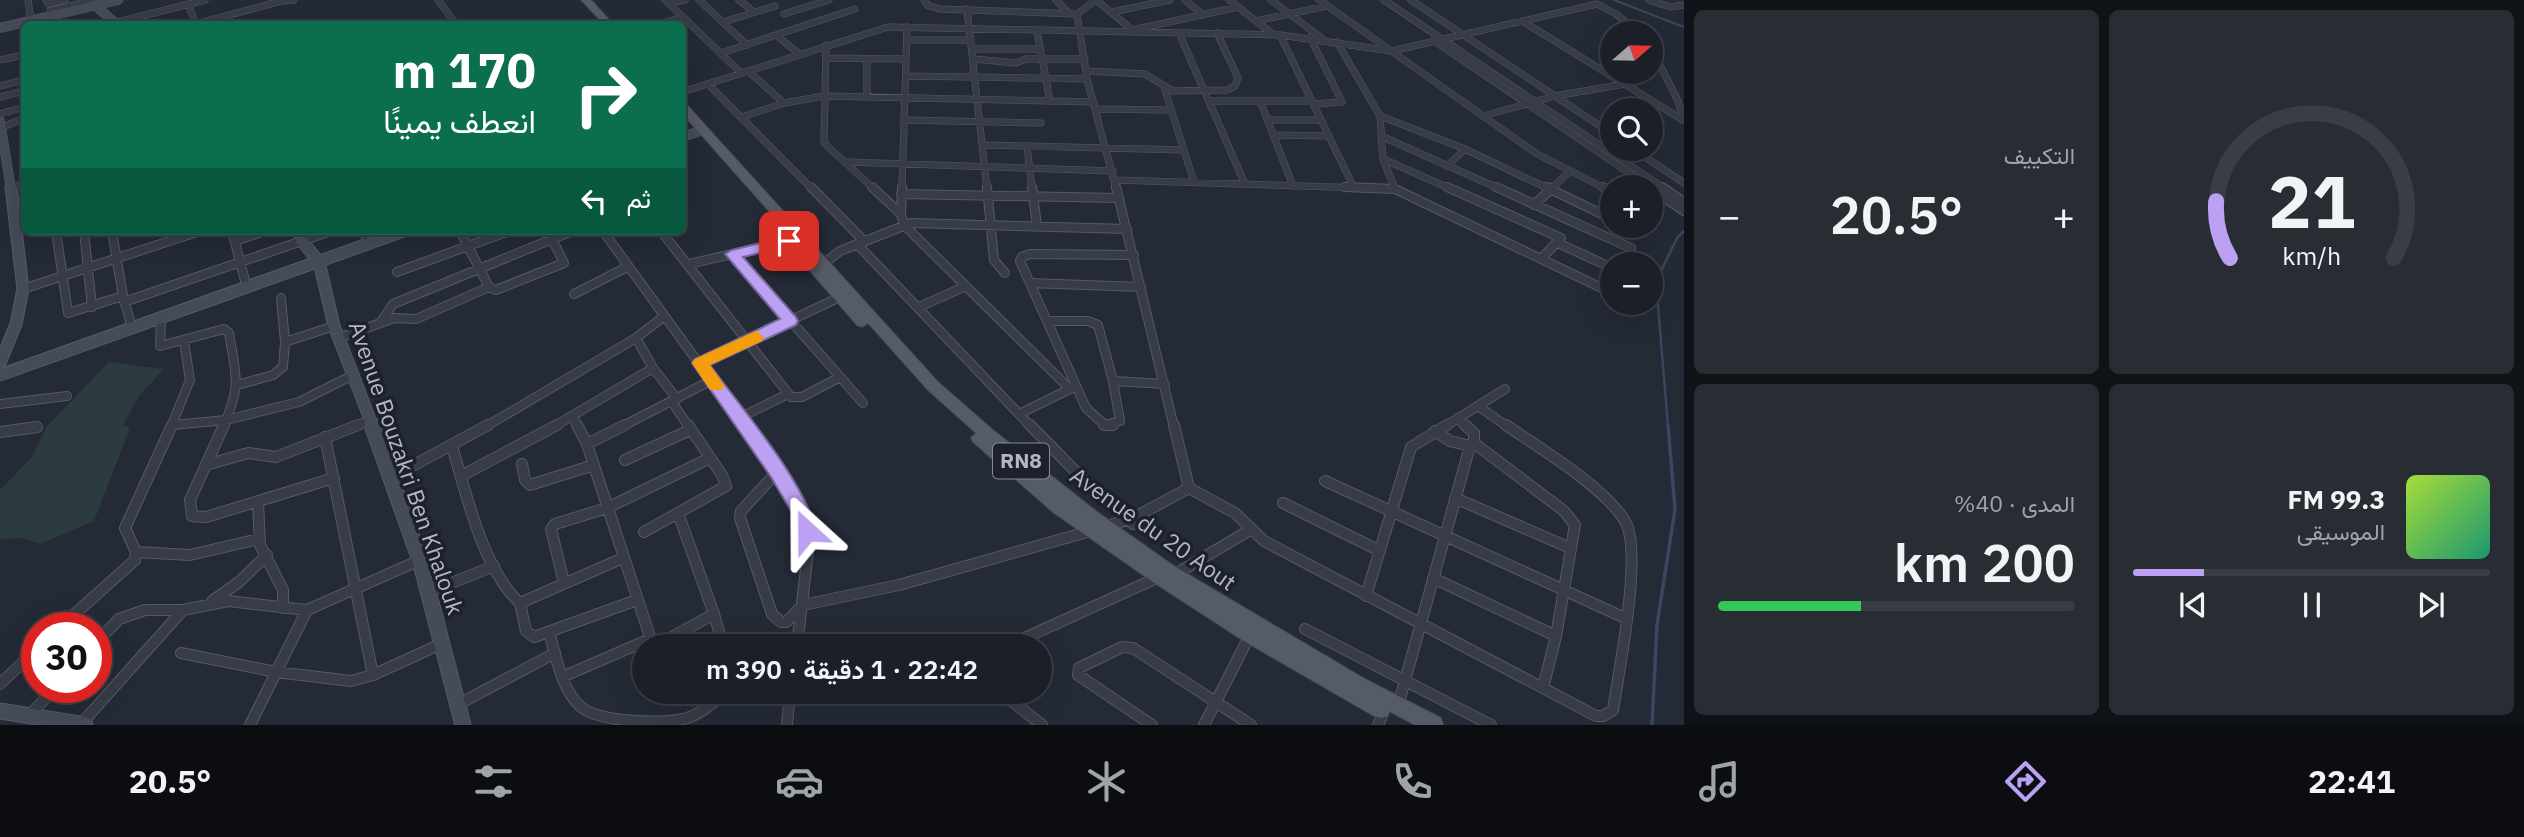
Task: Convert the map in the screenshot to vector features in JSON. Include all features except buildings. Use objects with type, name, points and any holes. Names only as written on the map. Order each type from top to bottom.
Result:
[{"type":"main road","points":[[578,0],[597,21]]},
{"type":"main road","points":[[586,0],[605,21]]},
{"type":"main road","name":"Avenue du 20 Aout","points":[[686,115],[694,133],[931,396],[1030,483],[1250,635],[1387,714],[1412,725]]},
{"type":"main road","name":"Avenue du 20 Aout","points":[[694,133],[818,259],[933,386],[1097,529],[1122,539],[1166,576],[1387,714],[1434,725]]},
{"type":"street","points":[[28,0],[31,21],[81,4],[118,0]]},
{"type":"street","points":[[46,0],[48,4],[65,0]]},
{"type":"street","points":[[126,21],[205,0]]},
{"type":"street","points":[[207,21],[281,1],[295,0]]},
{"type":"street","points":[[438,0],[454,21]]},
{"type":"street","points":[[667,1],[685,0]]},
{"type":"street","points":[[699,0],[747,45]]},
{"type":"street","points":[[739,0],[754,12]]},
{"type":"street","points":[[784,14],[829,0]]},
{"type":"street","points":[[924,0],[927,5],[939,9],[1073,13],[1096,0],[1134,31]]},
{"type":"street","points":[[975,0],[971,9],[971,40],[995,261],[1004,273]]},
{"type":"street","points":[[1002,0],[1004,10]]},
{"type":"street","points":[[1056,0],[1073,13],[1080,31],[1087,75],[1134,255],[1189,488],[1235,513],[1264,541],[1596,716],[1603,716],[1613,710],[1625,618],[1631,544],[1627,524],[1601,494],[1478,406]]},
{"type":"street","points":[[1112,12],[1170,0]]},
{"type":"street","points":[[1185,0],[1203,15]]},
{"type":"street","points":[[1229,0],[1277,35],[1354,188]]},
{"type":"street","points":[[1272,0],[1326,40]]},
{"type":"street","points":[[1319,0],[1537,154],[1600,186]]},
{"type":"street","points":[[1374,0],[1536,101],[1684,202]]},
{"type":"street","points":[[1384,0],[1527,104],[1632,175]]},
{"type":"street","points":[[1411,0],[1600,126]]},
{"type":"street","points":[[1649,0],[1670,7],[1684,5]]},
{"type":"street","points":[[667,1],[721,53],[784,103]]},
{"type":"street","points":[[723,22],[774,2],[800,27]]},
{"type":"street","points":[[94,3],[112,21]]},
{"type":"street","points":[[188,4],[195,21]]},
{"type":"street","points":[[686,91],[888,27],[1277,35],[1310,37],[1392,51],[1597,4],[1624,21]]},
{"type":"street","points":[[1256,21],[1327,6]]},
{"type":"street","points":[[1134,31],[1238,7]]},
{"type":"street","points":[[721,53],[855,9]]},
{"type":"street","points":[[672,21],[683,18]]},
{"type":"street","points":[[1522,22],[1600,69]]},
{"type":"street","points":[[0,28],[21,23]]},
{"type":"street","points":[[907,27],[901,194],[904,225],[1073,387]]},
{"type":"street","points":[[1037,31],[1050,101]]},
{"type":"street","points":[[1180,33],[1245,184]]},
{"type":"street","points":[[906,76],[1045,78],[1139,73],[1150,76],[1173,91],[1227,90],[1237,83],[1238,78],[1217,33]]},
{"type":"street","points":[[776,35],[797,54]]},
{"type":"street","points":[[1209,101],[1342,102],[1310,37]]},
{"type":"street","points":[[907,40],[971,40]]},
{"type":"street","points":[[1337,42],[1380,116],[1383,159],[1395,189]]},
{"type":"street","points":[[826,45],[824,143],[901,214]]},
{"type":"street","points":[[972,49],[1040,49]]},
{"type":"street","points":[[0,60],[21,56]]},
{"type":"street","points":[[827,58],[906,59]]},
{"type":"street","points":[[867,59],[867,97]]},
{"type":"street","points":[[974,59],[1016,62],[1022,59],[1085,60]]},
{"type":"street","points":[[1663,71],[1678,101],[1684,121]]},
{"type":"street","points":[[0,86],[21,81]]},
{"type":"street","points":[[708,84],[860,242],[1019,414],[1084,480],[1132,519]]},
{"type":"street","points":[[1483,116],[1555,96],[1625,84],[1684,121]]},
{"type":"street","points":[[1164,87],[1194,182]]},
{"type":"street","points":[[0,97],[21,91]]},
{"type":"street","points":[[742,117],[784,103],[824,96],[1050,101],[1171,110]]},
{"type":"street","points":[[1261,101],[1293,186]]},
{"type":"street","points":[[0,114],[21,108]]},
{"type":"street","points":[[1380,116],[1465,149],[1600,213]]},
{"type":"street","points":[[1,128],[21,119]]},
{"type":"street","points":[[904,120],[1041,123]]},
{"type":"street","points":[[1268,120],[1321,120]]},
{"type":"street","points":[[0,121],[2,166],[21,222]]},
{"type":"street","points":[[1273,135],[1329,135]]},
{"type":"street","points":[[1381,136],[1631,248]]},
{"type":"street","points":[[983,145],[1184,150]]},
{"type":"street","points":[[1027,146],[1037,226]]},
{"type":"street","points":[[1447,166],[1465,149]]},
{"type":"street","points":[[1383,159],[1561,239],[1542,258]]},
{"type":"street","points":[[1651,161],[1684,183]]},
{"type":"street","points":[[846,162],[1030,169],[1194,182],[1395,189],[1600,287]]},
{"type":"street","points":[[1535,205],[1569,172]]},
{"type":"street","points":[[1457,192],[1470,176]]},
{"type":"street","points":[[10,188],[21,184]]},
{"type":"street","points":[[901,194],[1119,198]]},
{"type":"street","points":[[1663,196],[1684,210]]},
{"type":"street","points":[[818,259],[911,223],[1127,229]]},
{"type":"street","points":[[0,363],[13,333],[23,289],[21,235]]},
{"type":"street","points":[[56,235],[68,313],[123,299],[241,261],[300,236]]},
{"type":"street","points":[[85,235],[92,307]]},
{"type":"street","points":[[113,235],[123,299],[132,328]]},
{"type":"street","points":[[23,289],[118,258],[176,235]]},
{"type":"street","points":[[233,235],[247,288]]},
{"type":"street","points":[[235,241],[253,235]]},
{"type":"street","points":[[365,235],[370,244]]},
{"type":"street","points":[[0,374],[394,235]]},
{"type":"street","points":[[381,322],[393,304],[479,267],[550,235],[564,263],[496,290],[489,287],[479,267],[462,235]]},
{"type":"street","points":[[397,272],[498,235]]},
{"type":"street","points":[[606,235],[739,418],[777,472],[802,514],[809,543],[799,634]]},
{"type":"street","points":[[664,235],[788,394],[793,398],[802,397],[840,377]]},
{"type":"street","name":"Avenue Bouzakri Ben Khalouk","points":[[300,236],[319,262],[337,332],[420,560],[463,725]]},
{"type":"street","points":[[689,264],[789,241]]},
{"type":"street","points":[[1558,243],[1600,262]]},
{"type":"street","points":[[818,259],[840,251]]},
{"type":"street","points":[[732,254],[863,403]]},
{"type":"street","points":[[1048,321],[1088,321],[1098,325],[1113,381],[1120,421],[1107,427],[1098,423],[1086,408],[1073,387],[1048,321],[1020,261],[1025,255],[1134,255]]},
{"type":"street","points":[[574,294],[627,267]]},
{"type":"street","points":[[1030,283],[1141,287]]},
{"type":"street","points":[[919,307],[966,286]]},
{"type":"street","points":[[285,342],[394,318],[416,319],[489,287]]},
{"type":"street","points":[[700,363],[840,297]]},
{"type":"street","points":[[237,385],[281,370],[285,342],[281,298]]},
{"type":"street","points":[[392,477],[452,446],[636,338],[663,317]]},
{"type":"street","points":[[160,318],[160,346],[226,329],[229,333],[237,385],[235,400],[190,500],[192,516],[206,517],[334,478]]},
{"type":"street","points":[[0,337],[13,333]]},
{"type":"street","points":[[636,338],[675,400],[690,430],[722,475],[726,486],[644,532]]},
{"type":"street","points":[[77,612],[135,560],[136,552],[125,528],[173,425],[190,380],[184,341]]},
{"type":"street","points":[[461,476],[573,416],[653,368]]},
{"type":"street","points":[[173,425],[226,420],[299,402],[353,375]]},
{"type":"street","points":[[587,444],[712,380]]},
{"type":"street","points":[[1113,381],[1165,384]]},
{"type":"street","points":[[1019,414],[1073,387]]},
{"type":"street","points":[[1366,596],[1411,447],[1505,390]]},
{"type":"street","points":[[739,418],[788,394]]},
{"type":"street","points":[[0,404],[67,396]]},
{"type":"street","points":[[573,416],[587,444],[648,634]]},
{"type":"street","points":[[1387,714],[1405,682],[1472,444],[1474,433],[1457,418]]},
{"type":"street","points":[[206,465],[247,453],[276,457],[370,420]]},
{"type":"street","points":[[0,432],[37,427]]},
{"type":"street","points":[[625,460],[690,430]]},
{"type":"street","points":[[1435,431],[1450,441],[1472,444],[1564,511],[1575,525],[1556,636],[1543,688]]},
{"type":"street","points":[[325,437],[373,675]]},
{"type":"street","points":[[452,446],[494,566],[509,596],[520,603],[528,635],[534,637],[637,600]]},
{"type":"street","points":[[564,583],[551,529],[561,521],[607,508],[710,458]]},
{"type":"street","points":[[522,464],[525,480],[530,485],[594,465]]},
{"type":"street","points":[[777,472],[741,511],[740,518],[774,618],[786,622],[803,605],[899,586],[1132,519],[1189,488]]},
{"type":"street","points":[[1325,481],[1625,618]]},
{"type":"street","points":[[1455,498],[1570,548]]},
{"type":"street","points":[[258,502],[259,539],[283,590],[283,608]]},
{"type":"street","points":[[1283,503],[1380,551]]},
{"type":"street","points":[[678,513],[720,634]]},
{"type":"street","points":[[1122,539],[1132,519]]},
{"type":"street","points":[[1034,634],[1166,576],[1251,530]]},
{"type":"street","points":[[136,552],[190,555],[259,539]]},
{"type":"street","points":[[208,603],[239,582],[267,555]]},
{"type":"street","points":[[520,603],[623,558]]},
{"type":"street","points":[[112,628],[125,616],[153,608],[183,610],[208,603],[237,601],[307,610],[420,560]]},
{"type":"street","points":[[429,593],[494,566]]},
{"type":"street","points":[[1433,578],[1556,636]]},
{"type":"street","points":[[0,712],[83,725],[183,610]]},
{"type":"street","points":[[250,725],[307,610]]},
{"type":"street","points":[[677,634],[714,614]]},
{"type":"street","points":[[1305,629],[1491,725]]},
{"type":"street","points":[[549,632],[562,677],[580,706],[590,713],[666,723],[692,717],[710,704]]},
{"type":"street","points":[[1204,725],[1250,635]]},
{"type":"street","points":[[181,653],[276,672],[351,681],[373,675],[443,643]]},
{"type":"street","points":[[562,677],[632,647]]},
{"type":"street","points":[[1152,725],[1078,676],[1079,668],[1122,647],[1133,648],[1251,725]]},
{"type":"street","points":[[457,705],[555,653]]},
{"type":"street","points":[[0,684],[21,664]]},
{"type":"street","points":[[28,717],[41,703]]},
{"type":"street","points":[[787,725],[789,704]]},
{"type":"street","points":[[1015,704],[1042,725]]},
{"type":"shaded area","points":[[109,362],[164,369],[139,396],[123,425],[130,428],[94,521],[40,544],[23,538],[0,539],[0,490],[31,458],[47,426]]},
{"type":"waterway","points":[[1614,0],[1684,27]]},
{"type":"waterway","points":[[1668,427],[1656,281],[1677,238],[1684,231]]},
{"type":"waterway","points":[[1652,725],[1657,625],[1675,509],[1668,425]]},
{"type":"slow traffic","points":[[716,385],[700,363],[756,337]]},
{"type":"route","points":[[789,241],[732,254],[790,321],[700,363],[777,472],[802,514],[807,531]]}]
